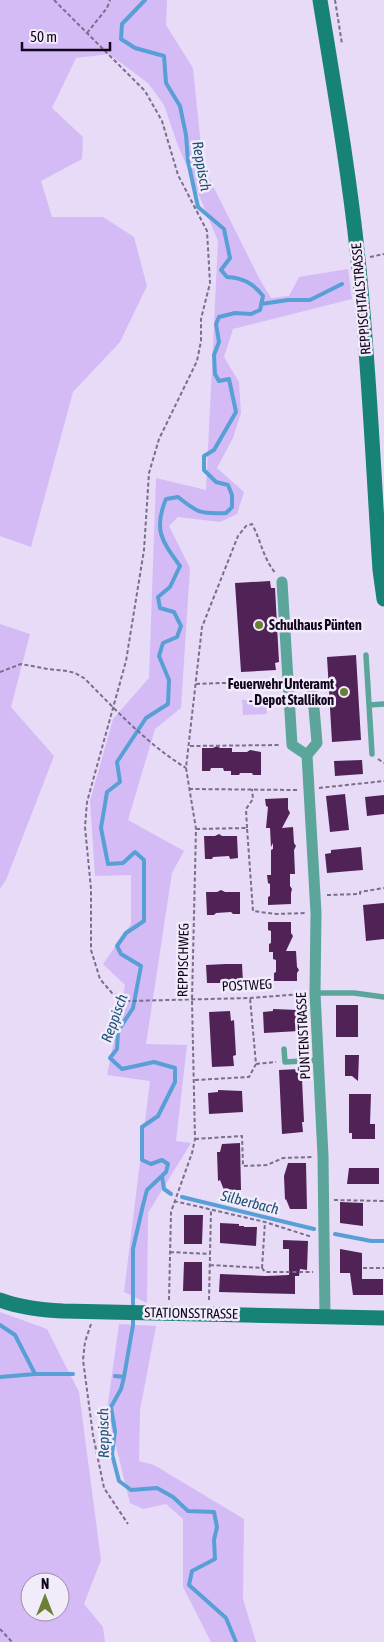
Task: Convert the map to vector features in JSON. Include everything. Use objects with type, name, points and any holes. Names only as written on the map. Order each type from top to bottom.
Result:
[{"type":"main road","name":"REPPISCHTALSTRASSE","points":[[320,0],[349,186],[358,259],[366,343],[380,570],[384,599]]},
{"type":"main road","name":"STATIONSSTRASSE","points":[[0,1300],[38,1310],[384,1318]]},
{"type":"street","points":[[282,582],[292,744],[307,755]]},
{"type":"street","name":"PÜNTENSTRASSE","points":[[312,685],[317,743],[307,755],[316,913],[315,993],[320,1060],[323,1156],[325,1316]]},
{"type":"lane","points":[[366,655],[372,754]]},
{"type":"lane","points":[[369,706],[384,704]]},
{"type":"lane","points":[[315,993],[354,993],[384,997]]},
{"type":"lane","points":[[284,1049],[285,1062],[320,1060]]},
{"type":"path","points":[[54,0],[145,91],[162,121],[178,175],[208,231],[210,283],[201,318],[201,341],[197,361],[159,439],[149,472],[144,550],[126,661],[114,708]]},
{"type":"path","points":[[87,33],[107,8],[110,0]]},
{"type":"path","name":"REPPISCHWEG","points":[[170,1291],[171,1212],[192,1153],[194,1139],[195,1080],[192,1000],[196,829],[186,768],[202,627],[238,536],[246,526],[252,524],[263,555],[282,582]]},
{"type":"path","points":[[0,672],[22,664],[75,673],[84,678],[141,734],[170,758],[186,768]]},
{"type":"path","points":[[196,684],[288,680]]},
{"type":"path","name":"POSTWEG","points":[[114,708],[87,802],[86,827],[91,889],[91,950],[100,979],[112,993],[129,1001],[250,998],[315,993]]},
{"type":"path","points":[[190,746],[292,744]]},
{"type":"path","points":[[189,789],[309,789],[384,781]]},
{"type":"path","points":[[252,790],[253,799],[246,810],[253,911],[276,914],[316,913]]},
{"type":"path","points":[[196,829],[247,828]]},
{"type":"path","points":[[315,895],[360,894],[360,892],[384,888]]},
{"type":"path","points":[[195,1080],[249,1077],[256,1064],[250,998]]},
{"type":"path","points":[[256,1064],[280,1062]]},
{"type":"path","points":[[194,1139],[242,1136],[243,1166],[267,1165],[283,1158],[323,1156]]},
{"type":"path","points":[[324,1199],[384,1201]]},
{"type":"path","points":[[174,1201],[265,1222],[325,1240]]},
{"type":"path","points":[[208,1313],[211,1210]]},
{"type":"path","points":[[262,1268],[265,1222]]},
{"type":"path","points":[[170,1252],[210,1254]]},
{"type":"path","points":[[210,1265],[262,1268],[265,1272],[325,1272]]},
{"type":"path","points":[[363,1268],[384,1268]]},
{"type":"path","points":[[90,1329],[84,1342],[83,1360],[89,1410],[104,1488],[128,1524]]},
{"type":"path","points":[[0,1629],[12,1642]]},
{"type":"shaded area","points":[[0,0],[167,0],[166,25],[193,68],[203,166],[259,278],[271,298],[289,296],[299,277],[348,269],[352,299],[233,329],[224,357],[239,382],[241,413],[233,438],[217,468],[244,492],[237,514],[220,522],[178,517],[169,526],[190,568],[181,708],[155,729],[128,820],[184,851],[172,873],[146,1044],[187,1045],[176,1141],[191,1143],[148,1213],[147,1303],[124,1292],[150,1081],[107,1075],[125,985],[103,964],[131,924],[131,875],[95,876],[90,801],[113,719],[149,678],[156,478],[206,490],[218,241],[177,143],[164,105],[148,83],[109,54],[76,58],[52,108],[83,137],[82,159],[41,181],[52,217],[103,217],[134,237],[147,286],[120,342],[73,392],[31,547],[0,536]]},
{"type":"shaded area","points":[[0,624],[30,634],[11,707],[54,756],[6,880],[0,889]]},
{"type":"shaded area","points":[[266,699],[267,714],[243,715],[242,700]]},
{"type":"shaded area","points":[[0,1312],[47,1329],[79,1392],[101,1560],[84,1604],[103,1627],[105,1642],[0,1642]]},
{"type":"shaded area","points":[[119,1324],[156,1326],[140,1410],[139,1461],[154,1465],[244,1519],[243,1599],[256,1642],[211,1642],[183,1587],[183,1519],[166,1504],[143,1509],[130,1503],[107,1410]]},
{"type":"building","name":"Schulhaus Pünten","points":[[270,581],[271,588],[275,588],[279,662],[275,663],[276,670],[241,672],[235,583]]},
{"type":"building","points":[[356,655],[361,740],[332,742],[327,657]]},
{"type":"building","points":[[217,746],[220,748],[232,748],[232,752],[247,752],[250,750],[261,752],[261,775],[240,773],[239,775],[231,775],[231,771],[224,771],[223,768],[211,768],[210,771],[202,771],[202,748]]},
{"type":"building","points":[[362,760],[363,774],[335,776],[334,761]]},
{"type":"building","points":[[345,794],[349,830],[330,832],[326,796]]},
{"type":"building","points":[[384,795],[384,814],[367,816],[365,797]]},
{"type":"building","points":[[288,798],[290,813],[282,828],[293,827],[294,843],[296,846],[294,850],[295,874],[290,874],[291,904],[268,905],[270,884],[268,883],[267,875],[271,875],[271,850],[273,849],[273,843],[271,847],[270,828],[266,828],[268,807],[266,806],[265,799]]},
{"type":"building","points":[[219,834],[222,836],[237,836],[238,858],[230,859],[229,856],[205,859],[204,836]]},
{"type":"building","points":[[361,847],[363,870],[327,873],[325,854],[331,853],[331,850]]},
{"type":"building","points":[[221,890],[225,892],[240,892],[240,914],[233,914],[231,912],[207,915],[206,892]]},
{"type":"building","points":[[384,903],[384,939],[366,941],[363,905]]},
{"type":"building","points":[[268,922],[291,922],[291,933],[293,936],[286,951],[296,951],[297,967],[299,970],[297,981],[274,981],[276,960],[273,959],[273,952],[269,952],[271,931],[268,930]]},
{"type":"building","points":[[242,964],[243,983],[207,983],[206,965]]},
{"type":"building","points":[[336,1005],[358,1005],[358,1037],[336,1037]]},
{"type":"building","points":[[273,1009],[298,1010],[299,1031],[264,1033],[263,1012],[273,1011]]},
{"type":"building","points":[[230,1011],[231,1021],[234,1020],[236,1055],[233,1056],[234,1066],[212,1067],[209,1012]]},
{"type":"building","points":[[345,1055],[359,1055],[358,1081],[352,1076],[345,1076]]},
{"type":"building","points":[[299,1069],[299,1079],[302,1079],[303,1132],[282,1134],[279,1070]]},
{"type":"building","points":[[218,1090],[242,1091],[243,1112],[209,1114],[208,1093],[218,1092]]},
{"type":"building","points":[[349,1094],[371,1094],[370,1124],[375,1124],[375,1139],[352,1139],[352,1133],[349,1133]]},
{"type":"building","points":[[240,1143],[241,1190],[224,1190],[220,1180],[218,1181],[217,1152],[220,1152],[222,1144]]},
{"type":"building","points":[[288,1163],[306,1163],[307,1209],[290,1209],[285,1200],[284,1176]]},
{"type":"building","points":[[349,1168],[379,1168],[379,1184],[347,1184]]},
{"type":"building","points":[[340,1202],[363,1203],[363,1226],[340,1223]]},
{"type":"building","points":[[184,1215],[203,1215],[202,1244],[184,1244]]},
{"type":"building","points":[[220,1223],[257,1227],[256,1246],[220,1243]]},
{"type":"building","points":[[283,1240],[308,1241],[307,1270],[300,1269],[299,1276],[295,1276],[295,1294],[219,1292],[220,1274],[289,1275],[289,1249],[283,1249]]},
{"type":"building","points":[[340,1249],[362,1253],[362,1279],[383,1279],[383,1295],[353,1295],[350,1273],[340,1273]]},
{"type":"building","points":[[184,1262],[202,1262],[202,1291],[183,1291]]},
{"type":"waterway","name":"Reppisch","points":[[133,1308],[133,1249],[143,1205],[147,1190],[166,1172],[168,1164],[162,1160],[151,1164],[142,1160],[142,1127],[158,1116],[175,1082],[175,1068],[154,1062],[122,1069],[110,1058],[117,1049],[118,1031],[133,1008],[141,966],[121,954],[117,946],[126,933],[144,921],[144,860],[135,852],[123,863],[108,864],[101,828],[107,792],[120,782],[117,762],[146,718],[168,704],[169,680],[159,656],[163,643],[177,637],[181,626],[174,612],[160,608],[158,597],[170,587],[180,566],[161,535],[160,519],[166,499],[178,497],[195,509],[205,513],[226,513],[232,507],[232,495],[228,485],[216,482],[204,470],[204,456],[214,450],[236,412],[229,379],[219,381],[215,374],[214,355],[219,342],[216,324],[219,317],[235,313],[251,314],[260,310],[263,296],[243,280],[227,277],[221,270],[230,258],[224,229],[198,207],[188,161],[186,135],[180,106],[166,83],[164,56],[135,48],[121,39],[122,24],[145,0]]},
{"type":"waterway","points":[[261,304],[288,300],[310,300],[342,284]]},
{"type":"waterway","name":"Silberbach","points":[[162,1176],[164,1189],[171,1194]]},
{"type":"waterway","name":"Silberbach","points":[[182,1197],[314,1229]]},
{"type":"waterway","name":"Silberbach","points":[[335,1234],[371,1241],[384,1241]]},
{"type":"waterway","name":"Reppisch","points":[[133,1315],[124,1377],[121,1389],[111,1407],[115,1431],[112,1454],[119,1481],[131,1490],[157,1488],[173,1497],[188,1511],[214,1512],[217,1527],[214,1540],[215,1559],[192,1571],[189,1585],[226,1618],[236,1642]]},
{"type":"waterway","points":[[0,1325],[15,1335],[35,1374],[73,1374]]},
{"type":"waterway","points":[[0,1377],[35,1374]]},
{"type":"waterway","name":"Reppisch","points":[[115,1376],[124,1377]]},
{"type":"place","name":"Schulhaus Pünten","points":[[259,625]]},
{"type":"place","name":"Feuerwehr Unteramt - Depot Stallikon","points":[[344,692]]}]
